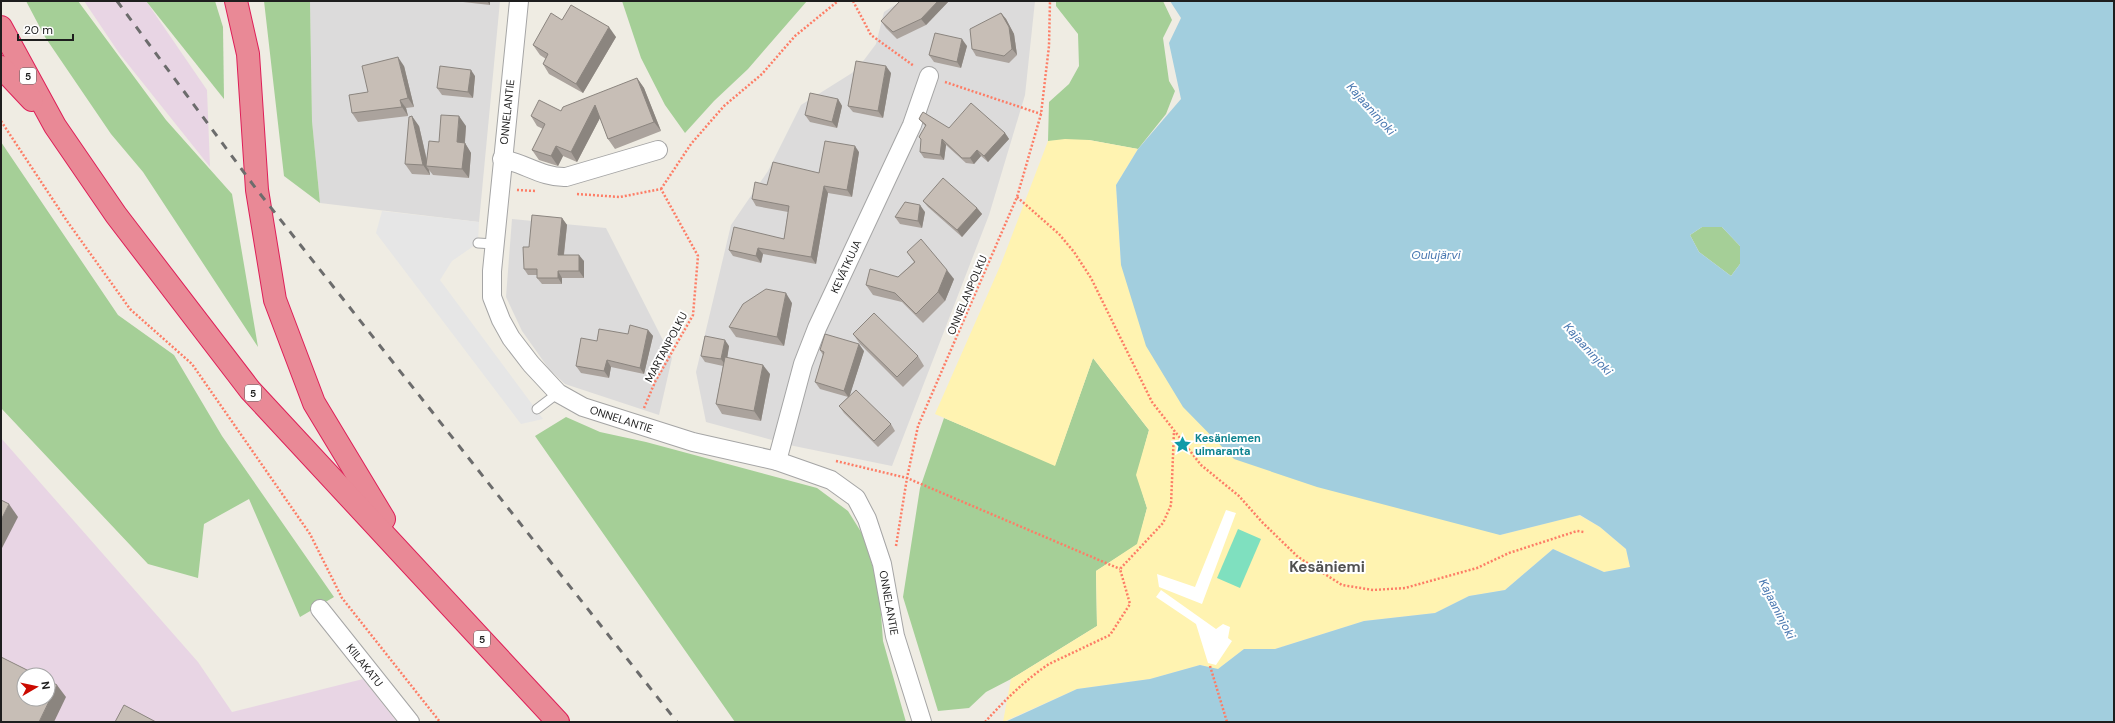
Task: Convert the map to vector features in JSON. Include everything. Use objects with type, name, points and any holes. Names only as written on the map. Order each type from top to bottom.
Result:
[{"type":"highway","points":[[236,1],[248,54],[257,190],[275,300],[314,403],[406,556]]},
{"type":"highway","name":"5","points":[[1,26],[55,126],[116,215],[250,390],[406,556],[558,722]]},
{"type":"highway","points":[[1,67],[55,126]]},
{"type":"street","name":"ONNELANTIE","points":[[519,1],[502,158],[486,243],[492,297],[501,320],[511,338],[531,364],[558,393],[583,407],[693,442],[777,461],[831,480],[856,498],[867,519],[882,564],[895,636],[922,722]]},
{"type":"street","name":"KEVÄTKUJA","points":[[777,461],[803,364],[817,328],[912,125],[930,76]]},
{"type":"street","points":[[502,158],[517,162],[554,178],[566,177],[658,150]]},
{"type":"street","name":"KIILAKATU","points":[[320,609],[410,722]]},
{"type":"lane","points":[[537,409],[558,393]]},
{"type":"path","name":"MARTANPOLKU","points":[[637,424],[655,382],[693,315],[698,256],[661,188],[691,144],[724,106],[762,74],[795,36],[838,1]]},
{"type":"path","name":"ONNELANPOLKU","points":[[896,547],[907,478],[918,426],[1017,197],[1042,114],[1049,46],[1050,1]]},
{"type":"path","points":[[1,121],[67,221],[130,309],[192,364],[310,534],[342,598],[440,722]]},
{"type":"path","points":[[1017,197],[1059,234],[1074,252],[1091,278],[1152,402],[1201,465],[1238,496],[1298,557],[1342,585],[1373,590],[1405,588],[1477,568],[1509,553],[1577,531],[1584,532]]},
{"type":"path","points":[[1120,569],[1162,523],[1171,505],[1174,431]]},
{"type":"path","points":[[907,478],[1120,569]]},
{"type":"path","points":[[985,722],[1005,700],[1049,664],[1110,635],[1130,604],[1120,569]]},
{"type":"path","points":[[1210,666],[1227,722]]},
{"type":"shaded area","points":[[84,1],[146,1],[207,90],[210,167],[119,53]]},
{"type":"shaded area","points":[[310,1],[500,1],[479,222],[320,203],[312,121]]},
{"type":"shaded area","points":[[901,1],[1035,1],[1025,95],[989,215],[892,466],[794,446],[706,422],[696,372],[731,225],[768,171],[801,105],[852,73],[876,44],[884,12]]},
{"type":"shaded area","points":[[382,211],[479,222],[478,243],[452,261],[440,280],[543,419],[521,424],[376,233]]},
{"type":"shaded area","points":[[512,219],[606,228],[672,358],[659,415],[565,384],[549,369],[522,331],[506,297]]},
{"type":"shaded area","points":[[1,438],[198,662],[232,712],[363,679],[397,722],[1,722]]},
{"type":"green space","points":[[26,1],[78,1],[166,120],[232,194],[258,347],[143,172],[111,134],[45,37]]},
{"type":"green space","points":[[146,1],[215,1],[223,27],[224,99]]},
{"type":"green space","points":[[264,1],[310,1],[312,121],[320,203],[284,176]]},
{"type":"green space","points":[[622,1],[807,1],[748,69],[714,101],[685,133],[665,105],[641,58]]},
{"type":"green space","points":[[1056,1],[1163,1],[1172,20],[1163,38],[1169,81],[1175,91],[1166,114],[1138,149],[1089,140],[1048,141],[1049,102],[1069,84],[1079,66],[1078,34],[1056,6]]},
{"type":"green space","points":[[1,142],[118,315],[174,355],[222,436],[334,597],[300,617],[249,499],[204,524],[198,578],[148,564],[1,408]]},
{"type":"green space","points":[[1702,227],[1722,227],[1740,246],[1740,264],[1731,276],[1699,252],[1690,235]]},
{"type":"green space","points":[[1093,358],[1149,430],[1137,475],[1147,508],[1138,544],[1096,571],[1097,626],[1011,679],[986,692],[969,708],[938,711],[903,597],[920,488],[944,418],[1055,465]]},
{"type":"green space","points":[[566,417],[600,432],[646,442],[817,488],[848,511],[863,535],[879,587],[883,641],[906,722],[735,722],[535,436]]},
{"type":"green space","points":[[1238,529],[1261,539],[1240,588],[1217,578]]},
{"type":"sand","name":"Kesäniemen uimaranta","points":[[1065,139],[1089,140],[1138,149],[1116,185],[1121,265],[1500,535],[1579,515],[1600,527],[1626,549],[1630,567],[1604,572],[1553,549],[1505,590],[1469,596],[1435,613],[1364,621],[1275,649],[1244,649],[1218,669],[1200,665],[1150,679],[1077,689],[1003,722],[1011,679],[1097,626],[1096,571],[1137,544],[1147,508],[1136,475],[1149,430],[1093,358],[1055,466],[935,414],[1001,264],[1048,141]]},
{"type":"water","name":"Oulujärvi","points":[[1170,1],[2114,1],[2114,722],[1005,722],[1077,689],[1150,679],[1200,665],[1218,669],[1244,649],[1275,649],[1364,621],[1435,613],[1469,596],[1505,590],[1553,549],[1604,572],[1630,567],[1626,549],[1600,527],[1580,515],[1500,535],[1317,487],[1234,459],[1183,407],[1146,346],[1121,265],[1116,185],[1138,149],[1181,99],[1169,43],[1181,18]],"holes":[[[1702,227],[1722,227],[1740,246],[1740,264],[1731,276],[1699,252],[1690,235]]]},
{"type":"pier","points":[[1226,510],[1236,513],[1202,604],[1159,587],[1157,574],[1195,587]]},
{"type":"pier","points":[[1161,590],[1216,629],[1223,624],[1230,627],[1228,638],[1232,641],[1216,665],[1208,663],[1196,624],[1156,597]]},
{"type":"building","points":[[900,1],[938,1],[921,19],[893,32],[881,21]]},
{"type":"building","points":[[571,5],[609,27],[576,84],[543,64],[548,54],[533,45],[551,13],[562,20]]},
{"type":"building","points":[[1001,13],[1009,27],[1012,49],[1004,56],[972,49],[970,29]]},
{"type":"building","points":[[935,33],[962,39],[957,62],[929,55]]},
{"type":"building","points":[[398,57],[408,98],[400,100],[402,107],[352,113],[349,95],[368,92],[362,66]]},
{"type":"building","points":[[856,61],[886,66],[878,111],[848,106]]},
{"type":"building","points":[[440,66],[471,70],[468,92],[437,88]]},
{"type":"building","points":[[637,78],[654,122],[608,139],[595,105],[571,152],[556,146],[551,156],[532,150],[545,124],[531,116],[539,100],[561,111],[563,107]]},
{"type":"building","points":[[810,93],[838,99],[832,122],[805,115]]},
{"type":"building","points":[[971,103],[1005,133],[984,156],[977,150],[970,158],[962,158],[942,139],[940,155],[920,152],[921,139],[919,137],[926,125],[919,119],[923,112],[949,128]]},
{"type":"building","points":[[441,115],[459,116],[457,142],[465,143],[462,169],[426,166],[429,141],[439,142]]},
{"type":"building","points":[[412,116],[423,165],[405,164],[409,117]]},
{"type":"building","points":[[825,141],[855,146],[847,190],[824,186],[811,257],[758,248],[756,256],[729,250],[734,227],[784,239],[789,206],[752,199],[755,182],[767,185],[773,162],[819,173]]},
{"type":"building","points":[[943,178],[977,208],[957,230],[923,201]]},
{"type":"building","points":[[905,202],[920,205],[918,221],[895,217]]},
{"type":"building","points":[[532,215],[562,218],[558,255],[579,255],[579,271],[558,271],[558,278],[537,278],[537,269],[524,269],[523,247],[529,247]]},
{"type":"building","points":[[921,239],[947,270],[938,292],[916,314],[895,293],[866,285],[870,269],[898,277],[915,262],[907,252]]},
{"type":"building","points":[[766,289],[786,293],[777,337],[729,327],[743,304]]},
{"type":"building","points":[[874,313],[918,356],[897,377],[853,334]]},
{"type":"building","points":[[630,325],[648,330],[640,368],[607,360],[604,371],[576,366],[581,338],[597,341],[599,329],[628,334]]},
{"type":"building","points":[[825,334],[859,344],[844,391],[815,382],[824,352],[820,350]]},
{"type":"building","points":[[705,336],[725,340],[721,359],[701,356]]},
{"type":"building","points":[[725,357],[763,365],[754,411],[716,404]]},
{"type":"building","points":[[856,390],[891,424],[874,441],[839,406]]},
{"type":"building","points":[[1,500],[9,504],[1,520]]},
{"type":"building","points":[[1,657],[21,667],[16,667],[16,707],[46,707],[39,722],[1,722]]},
{"type":"building","points":[[124,705],[156,722],[115,722]]},
{"type":"railway","points":[[117,1],[257,190],[677,722]]},
{"type":"place","name":"Kesäniemen uimaranta","points":[[1182,444]]},
{"type":"district","name":"Kesäniemi","points":[[1327,567]]},
{"type":"water label","name":"Kajaaninjoki","points":[[1371,109]]},
{"type":"water label","name":"Kajaaninjoki","points":[[1588,349]]},
{"type":"water label","name":"Kajaaninjoki","points":[[1777,609]]}]
